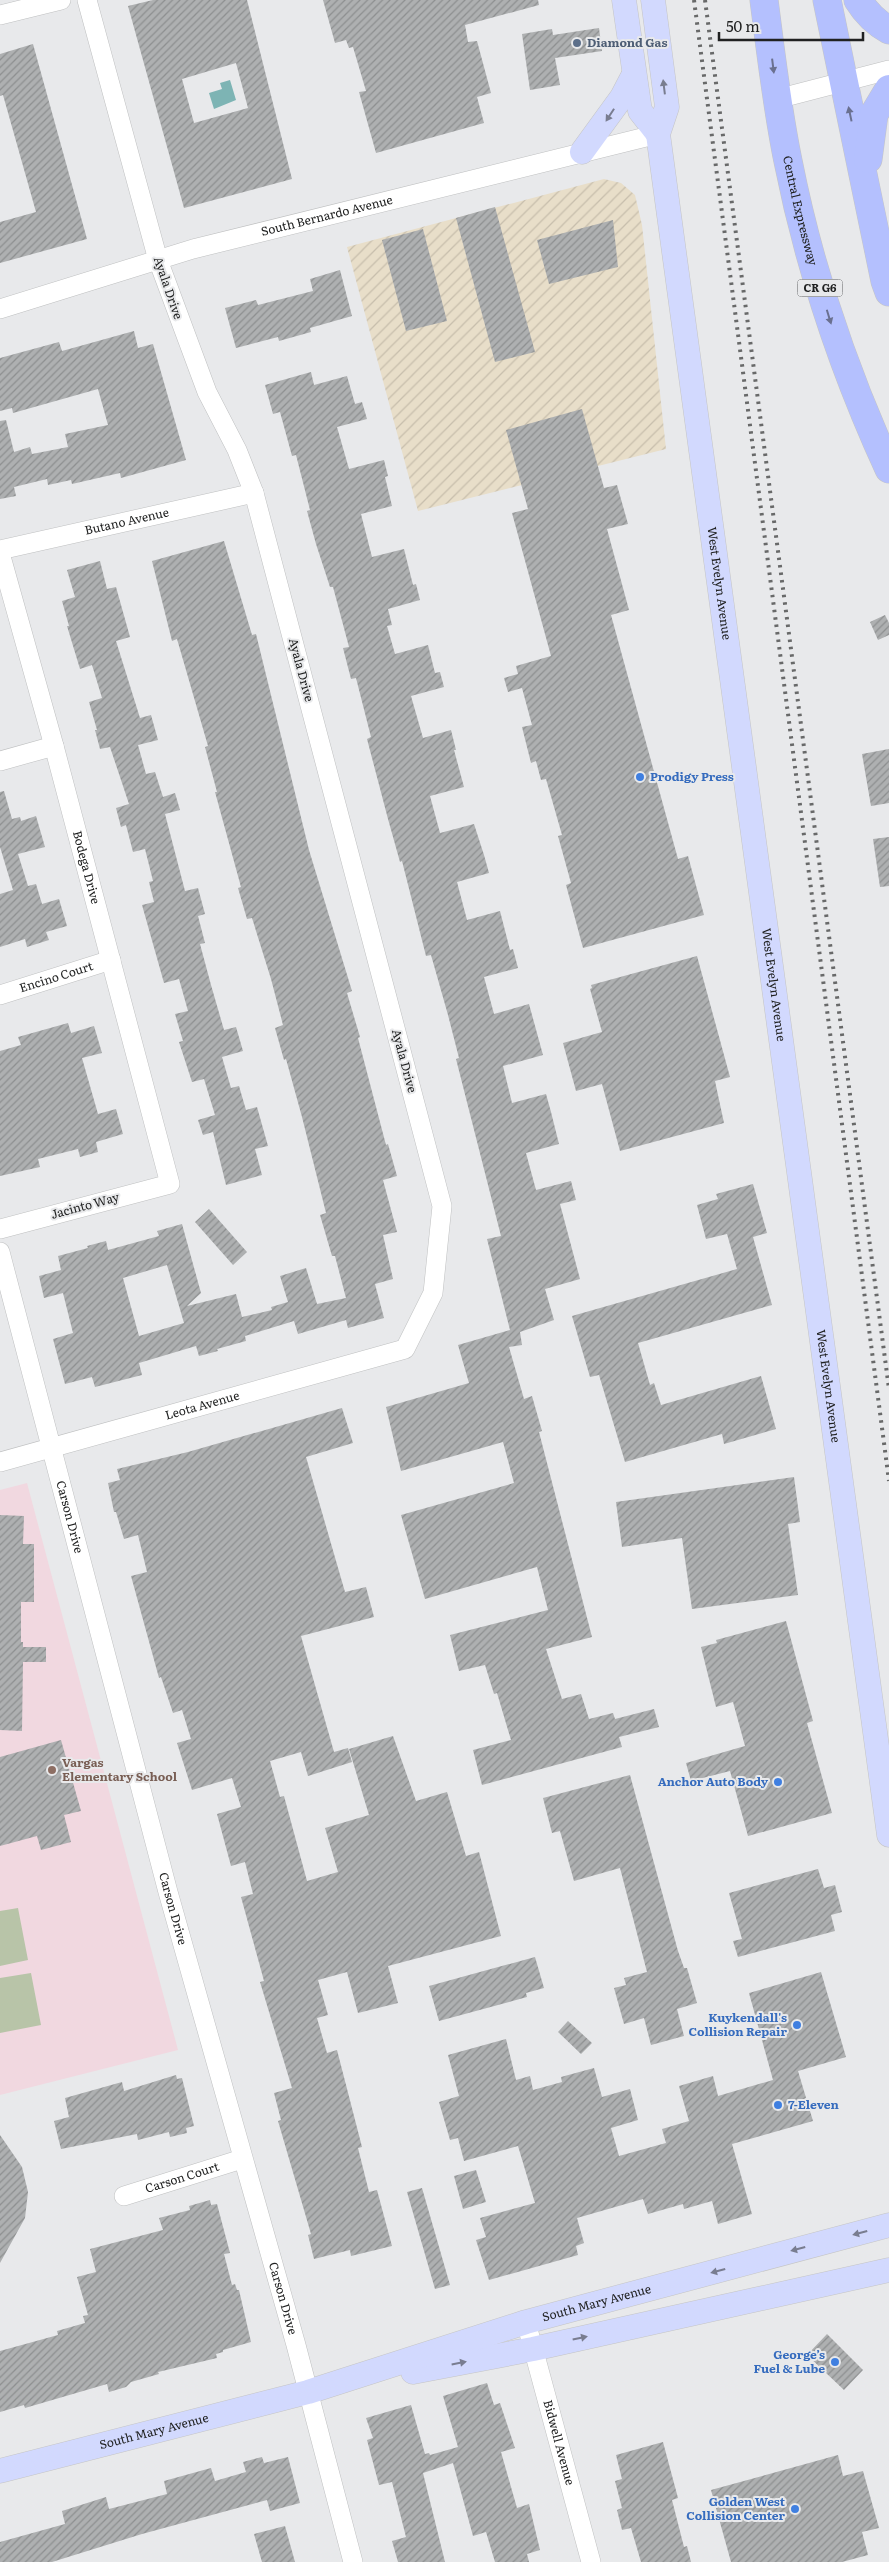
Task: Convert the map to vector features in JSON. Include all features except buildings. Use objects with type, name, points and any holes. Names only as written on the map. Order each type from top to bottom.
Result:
[{"type":"highway","name":"Central Expressway","points":[[764,0],[777,100],[788,161],[815,272],[856,394],[889,469]]},
{"type":"highway","points":[[827,0],[874,231],[889,292]]},
{"type":"highway","points":[[858,0],[865,11],[889,30]]},
{"type":"highway","points":[[874,231],[868,164],[869,138],[874,114],[889,89]]},
{"type":"main road","points":[[624,0],[640,111],[658,134]]},
{"type":"main road","points":[[653,0],[666,107],[658,134]]},
{"type":"main road","points":[[582,152],[618,102],[634,74]]},
{"type":"main road","name":"West Evelyn Avenue","points":[[658,134],[889,1834]]},
{"type":"main road","name":"South Mary Avenue","points":[[0,2471],[308,2392],[526,2322],[889,2225]]},
{"type":"main road","name":"South Mary Avenue","points":[[308,2392],[533,2349],[889,2270]]},
{"type":"street","points":[[0,15],[61,0]]},
{"type":"street","name":"Ayala Drive","points":[[87,0],[158,260],[207,392],[237,450],[254,493],[442,1206],[433,1293],[405,1349]]},
{"type":"street","points":[[777,100],[889,70]]},
{"type":"street","name":"South Bernardo Avenue","points":[[0,309],[158,260],[658,134]]},
{"type":"street","name":"Butano Avenue","points":[[0,550],[254,493]]},
{"type":"street","name":"Bodega Drive","points":[[0,554],[54,746],[170,1184]]},
{"type":"street","points":[[0,761],[54,746]]},
{"type":"street","name":"Encino Court","points":[[0,995],[111,960]]},
{"type":"street","name":"Jacinto Way","points":[[0,1229],[170,1184]]},
{"type":"street","name":"Carson Drive","points":[[0,1252],[166,1883],[308,2392],[353,2562]]},
{"type":"street","name":"Leota Avenue","points":[[0,1462],[405,1349]]},
{"type":"street","name":"Carson Court","points":[[124,2196],[242,2160]]},
{"type":"street","name":"Bidwell Avenue","points":[[526,2322],[591,2562]]},
{"type":"shaded area","points":[[604,179],[621,183],[635,195],[642,225],[666,449],[418,511],[347,247]]},
{"type":"shaded area","name":"Vargas Elementary School","points":[[27,1483],[178,2050],[0,2095],[0,1490]]},
{"type":"green space","points":[[18,1908],[28,1960],[0,1966],[0,1911]]},
{"type":"green space","points":[[31,1973],[41,2025],[0,2033],[0,1978]]},
{"type":"water","points":[[230,80],[236,100],[214,109],[209,93],[222,89],[220,83]]},
{"type":"railway","points":[[694,0],[889,1481]]},
{"type":"railway","points":[[705,0],[889,1389]]},
{"type":"place","name":"Diamond Gas","points":[[577,43]]},
{"type":"place","name":"Prodigy Press","points":[[640,777]]},
{"type":"place","name":"Vargas Elementary School","points":[[52,1770]]},
{"type":"place","name":"Anchor Auto Body","points":[[778,1782]]},
{"type":"place","name":"Kuykendall's Collision Repair","points":[[797,2025]]},
{"type":"place","name":"7-Eleven","points":[[778,2105]]},
{"type":"place","name":"George’s Fuel & Lube","points":[[835,2362]]},
{"type":"place","name":"Golden West Collision Center","points":[[795,2509]]}]
